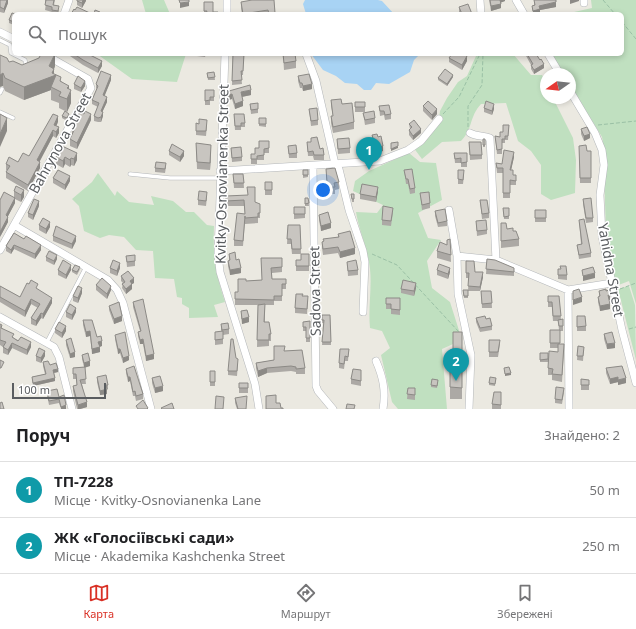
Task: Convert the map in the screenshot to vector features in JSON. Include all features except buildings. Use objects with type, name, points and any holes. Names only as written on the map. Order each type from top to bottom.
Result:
[{"type":"street","points":[[65,12],[69,0]]},
{"type":"street","points":[[226,12],[227,0]]},
{"type":"street","points":[[480,0],[481,12]]},
{"type":"street","points":[[516,0],[523,12]]},
{"type":"street","points":[[0,32],[12,38]]},
{"type":"street","name":"Bahrynova Street","points":[[0,250],[91,88],[88,79],[48,56]]},
{"type":"street","name":"Kvitky-Osnovianenka Street","points":[[225,56],[218,254],[220,272],[255,384],[258,409]]},
{"type":"street","points":[[307,56],[316,81],[335,164],[339,169],[349,210],[363,251],[365,262],[363,312]]},
{"type":"street","points":[[549,56],[556,68]]},
{"type":"street","name":"Yahidna Street","points":[[576,101],[595,133],[602,150],[604,165],[600,195],[602,236],[613,291],[636,383]]},
{"type":"street","points":[[220,174],[380,160],[408,150],[421,141],[439,118]]},
{"type":"street","points":[[470,133],[476,137],[484,136],[490,138],[496,260]]},
{"type":"street","name":"Sadova Street","points":[[313,166],[316,386],[318,391],[333,409]]},
{"type":"street","points":[[449,210],[457,256],[458,294],[471,355],[469,409]]},
{"type":"street","points":[[14,226],[108,280],[121,296],[152,409]]},
{"type":"street","points":[[457,256],[496,260],[568,290],[612,283]]},
{"type":"street","points":[[568,290],[569,409]]},
{"type":"street","points":[[0,317],[54,347],[59,357],[72,409]]},
{"type":"street","points":[[376,361],[383,379],[385,398],[383,409]]},
{"type":"lane","points":[[0,40],[10,45],[12,54]]},
{"type":"lane","points":[[17,56],[25,60],[25,71]]},
{"type":"lane","points":[[0,112],[13,118]]},
{"type":"lane","points":[[130,174],[170,178],[220,174]]},
{"type":"lane","points":[[47,342],[86,267]]},
{"type":"path","points":[[604,0],[613,12]]},
{"type":"path","points":[[624,24],[636,39]]},
{"type":"path","points":[[439,118],[459,98],[479,56]]},
{"type":"path","points":[[470,133],[467,126],[468,106],[482,85],[483,56]]},
{"type":"path","points":[[599,131],[598,125],[636,121]]},
{"type":"path","points":[[363,251],[397,265],[459,332]]},
{"type":"path","points":[[613,291],[636,283]]},
{"type":"green space","points":[[142,0],[164,0],[169,12],[145,12]]},
{"type":"green space","points":[[591,0],[636,0],[636,304],[629,281],[616,286],[606,233],[602,137],[576,95],[576,68],[560,68],[552,56],[624,56],[624,12],[574,12],[592,8]]},
{"type":"green space","points":[[100,56],[185,56],[177,82],[132,79]]},
{"type":"green space","points":[[476,56],[515,56],[531,75],[540,75],[540,104],[556,104],[573,138],[576,160],[575,193],[551,200],[541,194],[541,165],[531,151],[518,141],[506,103],[481,104],[474,114],[468,132],[461,141],[442,142],[422,159],[413,147],[439,119],[440,111],[458,82],[467,76]]},
{"type":"green space","points":[[409,153],[420,162],[436,163],[442,200],[418,213],[428,238],[441,240],[427,261],[432,288],[450,302],[462,340],[442,349],[447,409],[398,409],[392,402],[381,355],[390,348],[382,331],[370,328],[370,269],[356,212],[377,213],[383,205],[353,191],[355,181],[369,171]]},
{"type":"green space","points":[[98,173],[115,196],[117,191],[129,202],[154,205],[151,196],[173,201],[186,212],[194,212],[207,225],[214,226],[215,264],[225,302],[214,305],[218,317],[189,318],[189,308],[182,304],[182,298],[177,297],[174,279],[155,278],[153,251],[136,250],[124,237],[109,235],[100,238],[84,231],[79,206],[72,199],[92,182]]},
{"type":"green space","points":[[629,286],[635,305],[636,360],[618,289]]},
{"type":"water","points":[[305,0],[378,0],[382,1],[392,12],[305,12],[303,4]]},
{"type":"water","points":[[312,56],[418,56],[414,60],[410,72],[389,84],[376,83],[371,90],[364,90],[357,84],[345,83],[336,76],[323,70]]},
{"type":"place","name":"ТП-7228","points":[[369,170]]},
{"type":"place","name":"ЖК «Голосіївські сади»","points":[[456,381]]}]
